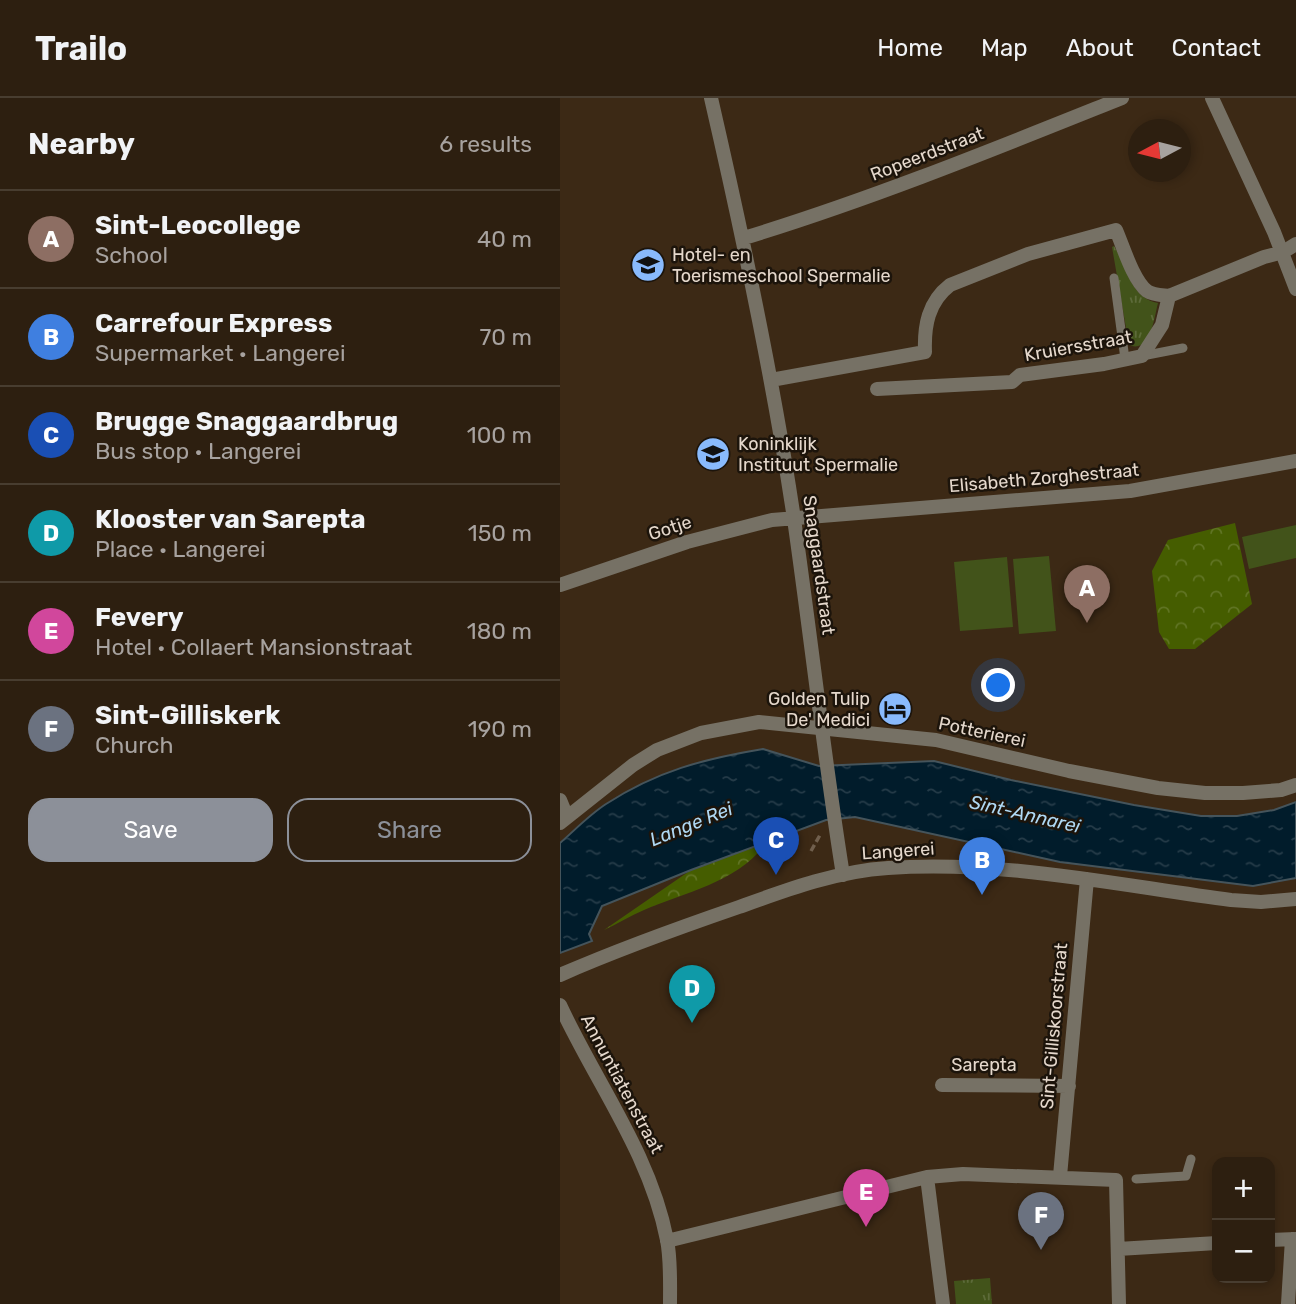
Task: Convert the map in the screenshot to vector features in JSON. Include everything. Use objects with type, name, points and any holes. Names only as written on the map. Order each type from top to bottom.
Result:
[{"type":"street","name":"Snaggaardstraat","points":[[711,98],[744,239],[771,380],[794,518],[843,876]]},
{"type":"street","name":"Ropeerdstraat","points":[[744,239],[921,178],[1122,98]]},
{"type":"street","points":[[1212,98],[1289,248],[1296,289]]},
{"type":"street","points":[[771,380],[925,352],[924,327],[940,293],[950,285],[1028,254],[1116,230],[1138,281],[1147,291],[1156,295],[1169,296],[1289,248]]},
{"type":"street","name":"Kruiersstraat","points":[[877,389],[1012,382],[1020,375],[1142,356],[1162,325],[1169,296]]},
{"type":"street","name":"Elisabeth Zorghestraat","points":[[794,518],[1130,491],[1296,461]]},
{"type":"street","name":"Gotje","points":[[560,585],[734,528],[794,518]]},
{"type":"street","name":"Potterierei","points":[[563,820],[632,765],[657,750],[701,733],[759,722],[936,740],[1069,771],[1158,788],[1205,793],[1243,793],[1280,790],[1296,785]]},
{"type":"street","points":[[560,800],[563,820]]},
{"type":"street","name":"Langerei","points":[[560,975],[651,937],[779,893],[885,868],[934,866],[1009,869],[1231,900],[1261,902],[1296,899]]},
{"type":"street","name":"Sint-Gilliskoorstraat","points":[[1060,1176],[1087,879]]},
{"type":"street","name":"Annuntiatenstraat","points":[[560,1005],[633,1140],[649,1180],[667,1241],[670,1304]]},
{"type":"street","name":"Sarepta","points":[[942,1084],[1069,1086]]},
{"type":"street","points":[[667,1241],[927,1177],[963,1174],[1127,1179],[1118,1249],[1119,1304]]},
{"type":"street","points":[[927,1177],[943,1304]]},
{"type":"street","points":[[1275,1240],[1294,1239],[1288,1304]]},
{"type":"street","points":[[1118,1249],[1212,1244]]},
{"type":"lane","points":[[1114,278],[1125,359]]},
{"type":"lane","points":[[1142,356],[1183,348]]},
{"type":"lane","points":[[1127,1179],[1186,1176],[1191,1159]]},
{"type":"green space","points":[[1114,246],[1135,288],[1141,295],[1158,303],[1147,339],[1136,346],[1129,345],[1112,247]]},
{"type":"green space","points":[[1235,523],[1252,604],[1195,649],[1169,649],[1159,632],[1152,571],[1168,540]]},
{"type":"green space","points":[[1296,525],[1296,558],[1249,569],[1242,537]]},
{"type":"green space","points":[[1049,556],[1056,631],[1019,634],[1013,559]]},
{"type":"green space","points":[[1007,557],[1013,627],[960,631],[954,562]]},
{"type":"green space","points":[[767,842],[755,856],[727,876],[644,910],[604,930],[691,870]]},
{"type":"green space","points":[[990,1278],[992,1304],[956,1304],[954,1281]]},
{"type":"water","points":[[763,749],[819,766],[934,761],[1011,780],[1201,816],[1237,816],[1274,810],[1296,802],[1296,878],[1253,886],[1060,862],[855,817],[826,820],[602,906],[589,934],[592,941],[560,953],[560,843],[600,808],[644,783],[700,762]]},
{"type":"place","name":"Hotel- en Toerismeschool Spermalie","points":[[648,265]]},
{"type":"place","name":"Koninklijk Instituut Spermalie","points":[[713,454]]},
{"type":"place","name":"Sint-Leocollege","points":[[1087,623]]},
{"type":"place","name":"Golden Tulip De' Medici","points":[[895,709]]},
{"type":"place","name":"Brugge Snaggaardbrug","points":[[776,875]]},
{"type":"place","name":"Carrefour Express","points":[[982,895]]},
{"type":"place","name":"Klooster van Sarepta","points":[[692,1023]]},
{"type":"place","name":"Fevery","points":[[866,1227]]},
{"type":"place","name":"Sint-Gilliskerk","points":[[1041,1250]]},
{"type":"water label","name":"Sint-Annarei","points":[[1025,814]]},
{"type":"water label","name":"Lange Rei","points":[[691,824]]}]
